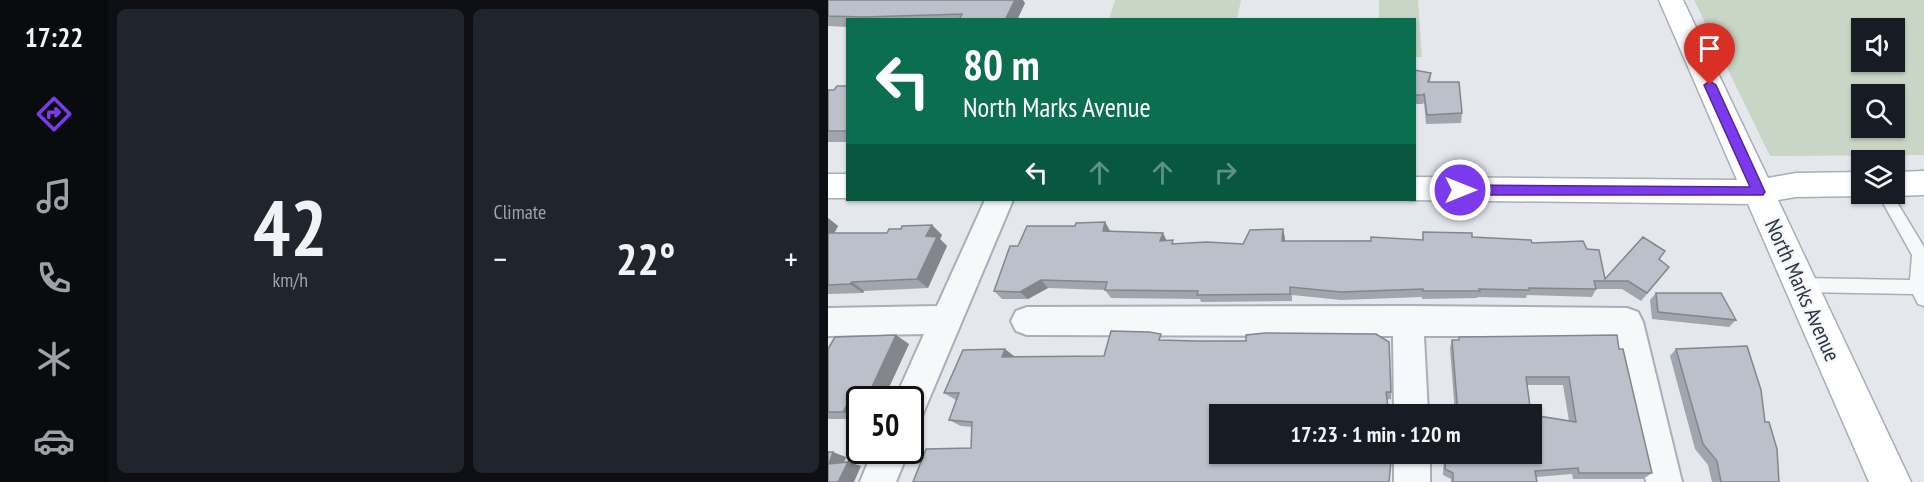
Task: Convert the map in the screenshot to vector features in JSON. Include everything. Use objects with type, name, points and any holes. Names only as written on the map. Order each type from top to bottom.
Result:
[{"type":"main road","name":"North Marks Avenue","points":[[1671,0],[1890,482]]},
{"type":"main road","points":[[1905,184],[1924,183]]},
{"type":"main road","points":[[1416,189],[1759,192],[1796,184],[1851,184]]},
{"type":"main road","points":[[828,186],[846,186]]},
{"type":"street","points":[[918,386],[999,201]]},
{"type":"street","points":[[828,322],[946,320]]},
{"type":"street","points":[[1408,320],[1411,404]]},
{"type":"street","points":[[1027,321],[1627,322],[1664,482]]},
{"type":"street","points":[[878,482],[885,464]]},
{"type":"street","points":[[1412,464],[1412,482]]},
{"type":"lane","points":[[1801,285],[1921,293],[1920,254],[1891,204]]},
{"type":"green space","points":[[1115,0],[1241,0],[1237,18],[1109,18]]},
{"type":"green space","points":[[1379,0],[1418,0],[1422,57],[1416,57],[1416,18],[1379,18]]},
{"type":"green space","points":[[1694,0],[1924,0],[1924,155],[1905,155],[1905,150],[1851,150],[1851,155],[1770,156]]},
{"type":"building","points":[[828,0],[1015,0],[1006,18],[960,18],[962,14],[828,16]]},
{"type":"building","points":[[1416,70],[1431,73],[1428,82],[1459,82],[1462,113],[1427,115],[1424,93],[1424,95],[1416,95]]},
{"type":"building","points":[[837,86],[846,86],[846,131],[828,131],[828,90],[834,90]]},
{"type":"building","points":[[1105,222],[1103,231],[1163,233],[1160,241],[1173,240],[1172,244],[1206,242],[1243,244],[1250,230],[1283,229],[1282,241],[1371,241],[1371,237],[1423,240],[1423,232],[1472,233],[1472,237],[1531,240],[1532,243],[1583,241],[1587,249],[1599,250],[1605,279],[1643,237],[1665,251],[1659,259],[1669,267],[1647,293],[1628,281],[1594,281],[1596,289],[1423,291],[1423,289],[1341,292],[1290,287],[1290,294],[1197,295],[1198,291],[1105,290],[1107,282],[1041,280],[1020,292],[994,291],[1010,246],[1018,246],[1027,226],[1075,226],[1076,223]]},
{"type":"building","points":[[932,225],[926,236],[937,237],[917,279],[828,285],[828,233],[887,233],[889,229],[901,229],[902,226]]},
{"type":"building","points":[[1656,293],[1721,293],[1736,320],[1658,312]]},
{"type":"building","points":[[1111,331],[1161,334],[1159,340],[1197,341],[1246,341],[1246,335],[1265,333],[1376,334],[1389,342],[1391,392],[1386,392],[1388,404],[1209,404],[1209,464],[1391,464],[1389,482],[913,482],[920,464],[924,464],[926,449],[971,448],[972,422],[949,420],[959,393],[944,393],[963,350],[1005,349],[1002,357],[1104,356]]},
{"type":"building","points":[[896,335],[872,386],[846,386],[846,406],[843,412],[828,412],[828,349],[835,337]]},
{"type":"building","points":[[1617,335],[1619,349],[1623,349],[1652,473],[1579,473],[1578,468],[1535,471],[1537,482],[1453,482],[1453,473],[1445,469],[1445,464],[1542,464],[1542,417],[1576,422],[1569,377],[1526,377],[1530,404],[1457,404],[1452,340],[1459,340],[1459,337]]},
{"type":"building","points":[[1747,346],[1761,390],[1765,422],[1769,422],[1777,449],[1779,482],[1721,482],[1717,461],[1703,444],[1676,349]]},
{"type":"building","points":[[828,452],[833,452],[829,464],[847,464],[838,482],[828,482]]},
{"type":"route","points":[[1460,190],[1759,192],[1710,85]]}]
